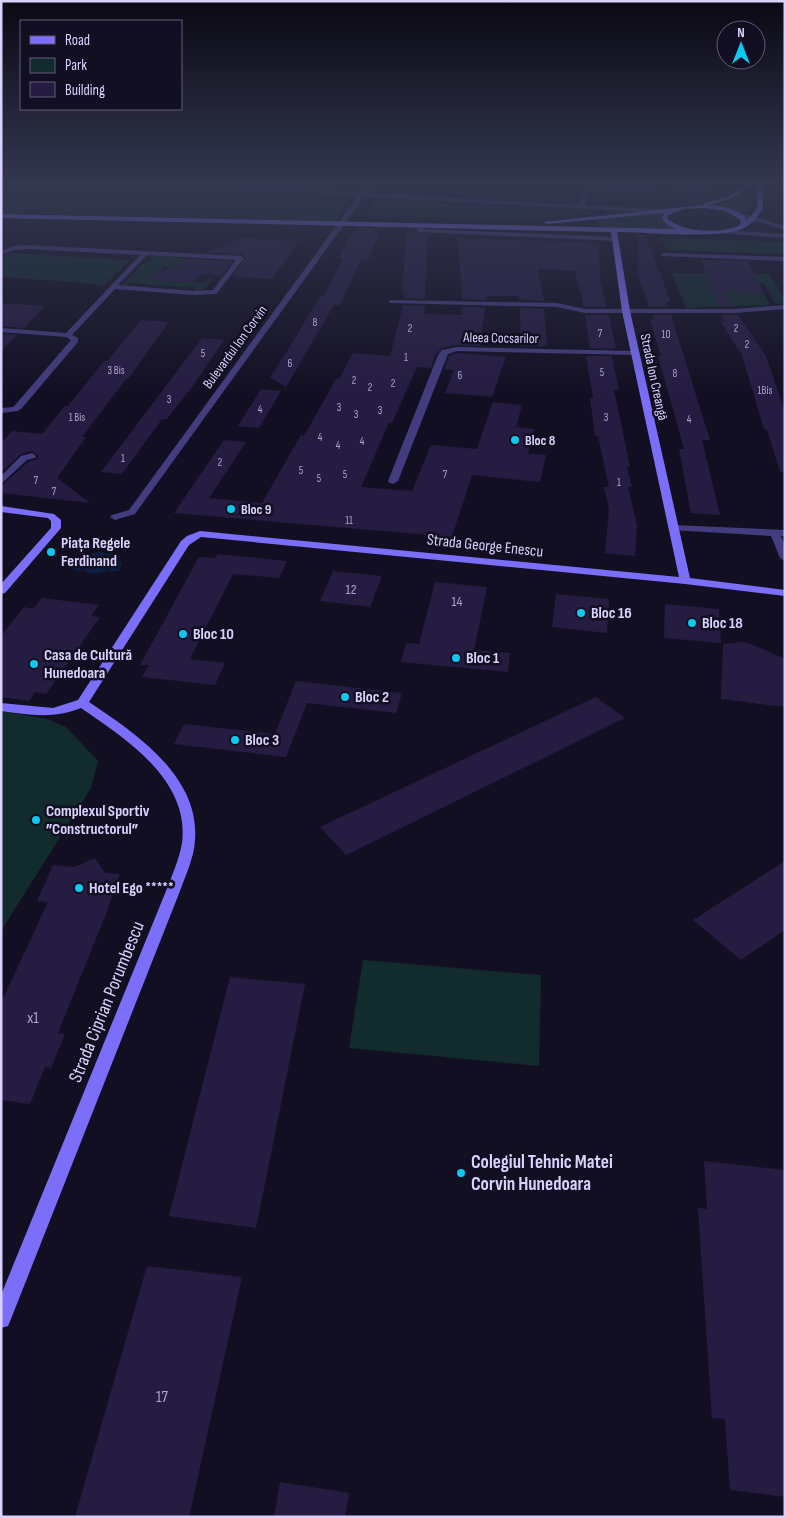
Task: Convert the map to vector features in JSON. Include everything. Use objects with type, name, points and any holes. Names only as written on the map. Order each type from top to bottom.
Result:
[{"type":"street","points":[[68,335],[143,255]]},
{"type":"street","points":[[113,287],[194,293],[214,292],[241,258],[196,255]]},
{"type":"street","name":"Bulevardul Ion Corvin","points":[[115,517],[132,512],[318,255]]},
{"type":"street","name":"Strada Ion Creangă","points":[[618,255],[626,311],[644,400],[685,581]]},
{"type":"street","points":[[664,255],[785,259]]},
{"type":"street","points":[[391,302],[557,306],[576,310],[626,311],[734,311],[785,308]]},
{"type":"street","points":[[1,330],[68,335],[73,337],[75,343],[38,386],[15,409],[1,411]]},
{"type":"street","name":"Aleea Cocsarilor","points":[[393,480],[442,355],[445,352],[457,349],[636,353]]},
{"type":"street","points":[[1,481],[24,458],[32,456]]},
{"type":"street","points":[[1,509],[51,516],[56,520],[56,528],[1,591]]},
{"type":"street","points":[[674,528],[780,533],[785,558]]},
{"type":"street","name":"Strada George Enescu","points":[[82,703],[185,543],[194,535],[214,534],[685,581],[785,593]]},
{"type":"street","points":[[1,707],[49,713],[70,709],[82,703]]},
{"type":"street","name":"Strada Ciprian Porumbescu","points":[[1,1319],[173,891],[184,860],[189,836],[188,816],[180,796],[166,773],[146,750],[116,726],[82,703]]},
{"type":"green space","points":[[7,255],[41,255],[130,260],[104,286],[1,277],[1,259]]},
{"type":"green space","points":[[177,255],[175,258],[228,261],[221,270],[164,267],[152,279],[202,283],[210,280],[206,278],[214,278],[207,286],[200,290],[193,291],[196,288],[130,283],[126,286],[122,285],[143,263],[149,263],[154,259],[149,257]]},
{"type":"green space","points":[[672,273],[769,274],[785,298],[785,303],[776,304],[764,284],[761,283],[710,281],[712,289],[763,292],[770,305],[686,308]]},
{"type":"green space","name":"Complexul Sportiv ”Constructorul”","points":[[1,711],[47,719],[66,727],[98,761],[91,788],[1,931]]},
{"type":"green space","points":[[363,960],[541,975],[539,1066],[349,1048]]},
{"type":"water","points":[[101,552],[121,557],[119,558],[122,565],[118,571],[107,572],[110,569],[112,564],[103,559],[111,564],[109,569],[98,574],[86,572],[83,568],[89,561],[82,565],[81,571],[71,569],[79,559],[92,555],[92,553]]},
{"type":"building","points":[[243,255],[289,255],[272,279],[232,276],[245,259]]},
{"type":"building","points":[[340,255],[370,255],[368,260],[361,259],[340,305],[334,305],[286,387],[270,377],[320,296],[324,296],[343,258],[338,258]]},
{"type":"building","points":[[405,255],[426,255],[425,299],[405,298],[406,295],[402,295]]},
{"type":"building","points":[[459,255],[599,255],[600,279],[607,307],[584,307],[575,271],[538,269],[544,301],[519,300],[519,296],[487,296],[486,300],[462,299]]},
{"type":"building","points":[[639,255],[653,255],[671,302],[666,302],[668,307],[649,307],[638,275]]},
{"type":"building","points":[[191,259],[232,262],[222,275],[200,274],[192,283],[143,279]]},
{"type":"building","points":[[701,260],[748,261],[763,292],[722,291],[733,307],[719,307]]},
{"type":"building","points":[[1,303],[45,306],[24,328],[1,326]]},
{"type":"building","points":[[403,305],[425,306],[424,314],[463,315],[462,307],[485,307],[480,346],[457,345],[442,348],[436,354],[431,368],[417,367],[392,423],[389,422],[361,487],[412,491],[431,445],[477,449],[493,402],[522,405],[516,427],[534,429],[528,454],[546,455],[540,482],[472,475],[452,537],[174,513],[224,440],[246,442],[209,498],[262,503],[301,435],[304,436],[353,353],[390,356]]},
{"type":"building","points":[[520,308],[544,309],[547,346],[521,346]]},
{"type":"building","points":[[585,315],[609,315],[616,349],[590,348]]},
{"type":"building","points":[[652,315],[671,315],[710,440],[702,440],[720,515],[691,513],[679,449],[684,449],[658,356],[661,356],[650,320],[653,320]]},
{"type":"building","points":[[722,315],[738,315],[766,356],[785,412],[785,471],[780,472],[767,430],[764,429],[742,355],[720,321],[724,321]]},
{"type":"building","points":[[141,320],[169,322],[128,379],[126,379],[82,437],[86,437],[57,478],[90,503],[1,493],[1,486],[28,462],[37,459],[38,456],[32,451],[21,454],[1,473],[1,443],[12,431],[42,434]]},
{"type":"building","points":[[1,334],[17,335],[1,351]]},
{"type":"building","points":[[202,338],[224,340],[192,387],[167,419],[162,419],[122,474],[101,472]]},
{"type":"building","points":[[457,353],[506,357],[492,397],[445,393],[454,370],[444,369],[449,356]]},
{"type":"building","points":[[586,356],[612,356],[619,390],[614,390],[630,467],[627,467],[632,487],[628,487],[637,525],[635,556],[605,553],[609,509],[604,487],[609,487],[598,436],[595,436],[590,398],[593,398]]},
{"type":"building","points":[[261,389],[281,391],[259,428],[238,426]]},
{"type":"building","points":[[218,554],[287,561],[279,578],[233,574],[190,659],[225,663],[215,685],[142,677],[149,665],[140,665],[199,557],[215,558]]},
{"type":"building","points":[[333,571],[382,576],[370,607],[320,601]]},
{"type":"building","points":[[435,582],[487,587],[474,650],[510,653],[508,672],[401,662],[406,643],[419,644]]},
{"type":"building","name":"Bloc 16","points":[[556,594],[609,599],[607,633],[552,627]]},
{"type":"building","name":"Casa de Cultură Hunedoara","points":[[42,598],[99,605],[91,616],[100,617],[46,694],[35,692],[29,701],[1,697],[1,636],[24,607],[33,609]]},
{"type":"building","name":"Bloc 18","points":[[665,604],[719,609],[721,643],[664,638]]},
{"type":"building","points":[[743,642],[785,659],[785,707],[721,699],[723,644]]},
{"type":"building","points":[[296,681],[402,693],[396,713],[307,703],[286,757],[174,744],[184,724],[275,734]]},
{"type":"building","points":[[596,697],[625,718],[346,855],[320,827]]},
{"type":"building","points":[[95,858],[105,873],[120,874],[58,1033],[65,1034],[51,1068],[45,1067],[30,1104],[1,1100],[1,1003],[48,902],[37,901],[53,865],[74,867]]},
{"type":"building","points":[[785,861],[785,930],[741,960],[693,920]]},
{"type":"building","points":[[230,977],[305,984],[256,1228],[169,1216]]},
{"type":"building","points":[[704,1161],[785,1170],[785,1497],[730,1490],[725,1419],[712,1418],[698,1208],[707,1209]]},
{"type":"building","points":[[147,1266],[242,1277],[189,1517],[75,1517]]},
{"type":"building","points":[[280,1482],[349,1493],[345,1517],[274,1517]]},
{"type":"place","name":"Bloc 8","points":[[515,440]]},
{"type":"place","name":"Bloc 9","points":[[231,509]]},
{"type":"place","name":"Piața Regele Ferdinand","points":[[51,552]]},
{"type":"place","name":"Bloc 16","points":[[581,613]]},
{"type":"place","name":"Bloc 18","points":[[692,623]]},
{"type":"place","name":"Bloc 10","points":[[183,634]]},
{"type":"place","name":"Bloc 1","points":[[456,658]]},
{"type":"place","name":"Casa de Cultură Hunedoara","points":[[34,664]]},
{"type":"place","name":"Bloc 2","points":[[345,697]]},
{"type":"place","name":"Bloc 3","points":[[235,740]]},
{"type":"place","name":"Complexul Sportiv ”Constructorul”","points":[[36,820]]},
{"type":"place","name":"Hotel Ego *****","points":[[79,888]]},
{"type":"place","name":"Colegiul Tehnic Matei Corvin Hunedoara","points":[[461,1173]]}]
